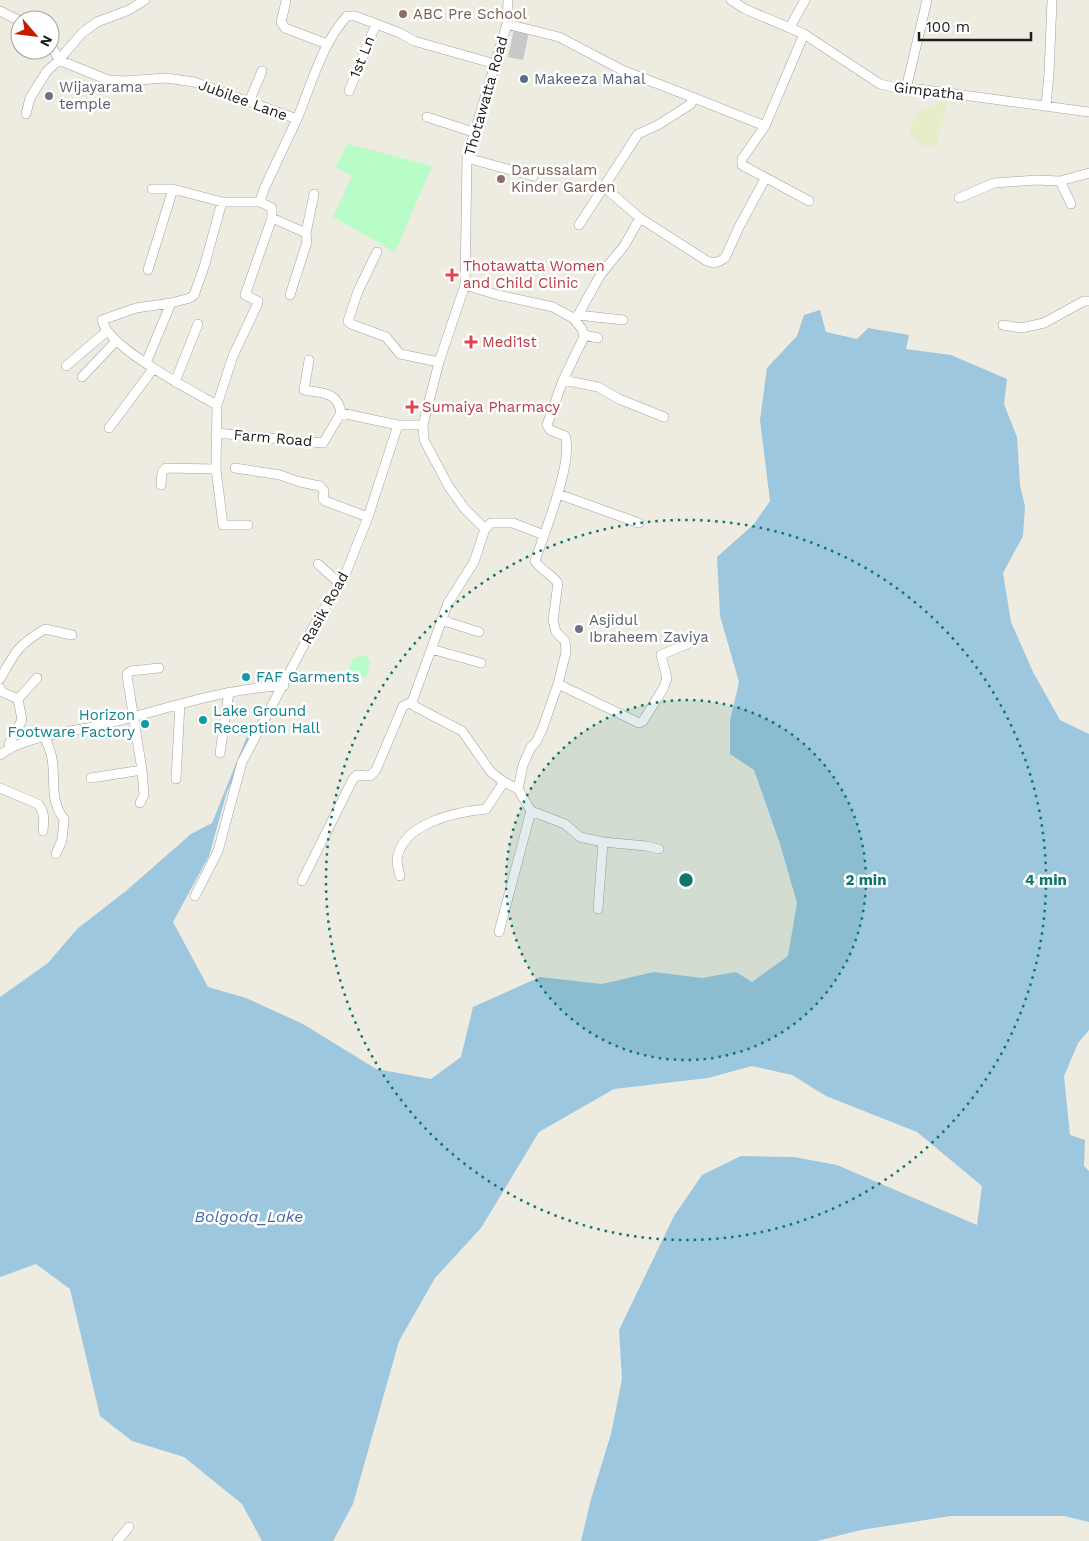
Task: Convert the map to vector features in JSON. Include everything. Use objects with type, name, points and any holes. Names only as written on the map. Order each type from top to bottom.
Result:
[{"type":"street","points":[[60,59],[82,33],[97,22],[129,10],[145,0]]},
{"type":"street","name":"Thotawatta Road","points":[[423,425],[440,362],[465,285],[467,158],[473,132],[507,24],[508,0]]},
{"type":"street","name":"Gimpatha","points":[[731,0],[745,9],[804,34],[880,84],[901,89],[918,89],[1089,112]]},
{"type":"street","points":[[790,27],[805,0]]},
{"type":"street","points":[[906,89],[928,0]]},
{"type":"street","points":[[1046,105],[1052,0]]},
{"type":"street","points":[[286,1],[281,22],[286,28],[327,44]]},
{"type":"street","name":"Jubilee Lane","points":[[59,60],[108,80],[124,81],[166,78],[194,82],[297,119],[327,44],[347,16],[355,16],[400,33],[414,41],[495,64]]},
{"type":"street","name":"1st Ln","points":[[349,91],[376,24]]},
{"type":"street","points":[[507,24],[559,37],[622,70],[765,126]]},
{"type":"street","points":[[804,34],[765,126],[742,159],[742,165],[810,202]]},
{"type":"street","points":[[26,114],[30,98],[47,71],[59,60]]},
{"type":"street","points":[[249,102],[262,71]]},
{"type":"street","points":[[579,225],[638,134],[658,125],[691,104],[692,97]]},
{"type":"street","points":[[427,117],[473,132]]},
{"type":"street","points":[[260,202],[264,189],[297,119]]},
{"type":"street","points":[[467,158],[533,176]]},
{"type":"street","points":[[959,198],[994,183],[1036,180],[1060,181],[1089,173]]},
{"type":"street","points":[[604,187],[640,218],[714,264],[725,258],[738,227],[765,178]]},
{"type":"street","points":[[1060,181],[1071,204]]},
{"type":"street","points":[[152,189],[173,189],[222,202],[260,202],[272,208],[272,218],[306,233]]},
{"type":"street","points":[[148,270],[173,189]]},
{"type":"street","points":[[290,295],[307,242],[306,233],[314,194]]},
{"type":"street","points":[[217,405],[149,366],[116,341],[106,331],[102,320],[136,308],[190,298],[196,292],[222,202]]},
{"type":"street","name":"Farm Road","points":[[272,218],[245,295],[258,301],[258,304],[233,356],[217,405],[216,433],[323,443],[341,413]]},
{"type":"street","points":[[576,317],[601,274],[624,246],[640,218]]},
{"type":"street","points":[[377,252],[358,290],[348,321],[351,324],[386,337],[400,354],[440,362]]},
{"type":"street","points":[[465,285],[498,295],[553,307],[576,317],[622,320]]},
{"type":"street","points":[[1003,325],[1021,328],[1044,323],[1084,301],[1089,301]]},
{"type":"street","points":[[109,428],[149,366],[171,303]]},
{"type":"street","points":[[518,789],[523,765],[531,747],[542,730],[558,684],[566,652],[565,641],[556,632],[553,620],[558,583],[552,576],[541,569],[535,560],[558,494],[568,444],[565,436],[550,430],[547,425],[563,380],[584,337],[576,317]]},
{"type":"street","points":[[175,382],[198,324]]},
{"type":"street","points":[[66,366],[106,331]]},
{"type":"street","points":[[584,335],[598,338]]},
{"type":"street","points":[[82,377],[116,341]]},
{"type":"street","points":[[309,360],[304,390],[332,395],[340,404],[341,413],[398,425],[423,425],[424,440],[449,487],[465,509],[486,529]]},
{"type":"street","points":[[563,380],[598,387],[619,399],[664,417]]},
{"type":"street","name":"Rasik Road","points":[[195,896],[218,851],[242,762],[284,686],[315,624],[345,575],[368,517],[398,425]]},
{"type":"street","points":[[216,433],[216,469],[223,525],[248,526]]},
{"type":"street","points":[[161,485],[162,472],[166,468],[216,469]]},
{"type":"street","points":[[235,468],[280,475],[320,486],[324,491],[323,499],[325,501],[368,517]]},
{"type":"street","points":[[558,494],[640,522]]},
{"type":"street","points":[[302,882],[353,779],[357,775],[370,776],[376,770],[403,706],[412,702],[448,603],[474,562],[486,529],[491,523],[513,523],[544,535]]},
{"type":"street","points":[[318,564],[340,584]]},
{"type":"street","points":[[441,620],[479,632]]},
{"type":"street","points":[[0,678],[12,656],[28,639],[45,629],[72,635]]},
{"type":"street","points":[[558,684],[639,723],[643,721],[648,713],[667,678],[661,655],[701,638]]},
{"type":"street","points":[[431,649],[482,663]]},
{"type":"street","points":[[140,803],[144,796],[142,770],[128,673],[159,668]]},
{"type":"street","points":[[18,699],[37,678]]},
{"type":"street","points":[[0,755],[20,744],[45,736],[106,724],[246,688],[284,686]]},
{"type":"street","points":[[0,688],[2,692],[18,699]]},
{"type":"street","points":[[220,753],[229,692]]},
{"type":"street","points":[[10,749],[9,744],[22,720],[18,699]]},
{"type":"street","points":[[412,702],[414,706],[462,731],[491,772],[504,782],[518,789],[531,811],[565,824],[580,837],[659,849]]},
{"type":"street","points":[[176,780],[180,704]]},
{"type":"street","points":[[45,736],[52,758],[55,802],[59,813],[64,819],[62,840],[56,854]]},
{"type":"street","points":[[91,778],[142,770]]},
{"type":"street","points":[[400,876],[398,860],[404,842],[416,830],[428,822],[467,811],[486,809],[504,782]]},
{"type":"street","points":[[0,788],[38,804],[42,808],[44,818],[42,831]]},
{"type":"street","points":[[499,932],[531,811]]},
{"type":"street","points":[[598,909],[603,842]]},
{"type":"street","points":[[117,1541],[129,1527]]},
{"type":"shaded area","points":[[514,29],[529,32],[523,60],[508,57]]},
{"type":"green space","points":[[950,96],[941,124],[937,145],[922,146],[909,135],[916,115],[919,111],[926,110]]},
{"type":"green space","points":[[348,144],[432,166],[395,252],[333,217],[352,176],[335,167]]},
{"type":"green space","points":[[367,656],[370,663],[367,676],[351,679],[346,675],[354,657]]},
{"type":"water","name":"Bolgoda_Lake","points":[[820,310],[826,332],[857,339],[868,328],[909,335],[906,349],[951,355],[1007,379],[1004,404],[1017,437],[1020,485],[1025,506],[1023,536],[1003,573],[1011,622],[1033,672],[1060,720],[1089,734],[1089,1030],[1078,1043],[1064,1076],[1070,1135],[1085,1140],[1084,1166],[1089,1171],[1089,1522],[1064,1516],[951,1516],[861,1530],[817,1541],[581,1541],[591,1499],[611,1434],[622,1379],[619,1330],[674,1216],[702,1175],[741,1156],[794,1157],[837,1165],[977,1225],[982,1186],[917,1132],[826,1096],[792,1075],[752,1066],[708,1078],[614,1089],[539,1132],[481,1228],[435,1278],[399,1341],[353,1504],[333,1541],[262,1541],[242,1504],[184,1457],[132,1441],[100,1416],[70,1289],[36,1264],[0,1277],[0,997],[48,963],[77,929],[126,891],[191,834],[212,823],[250,729],[253,730],[226,795],[209,856],[173,922],[208,987],[246,998],[303,1024],[376,1069],[431,1079],[461,1057],[473,1007],[540,977],[602,984],[654,972],[702,978],[736,972],[752,982],[788,956],[797,903],[780,844],[754,770],[730,754],[730,721],[739,682],[720,616],[717,557],[754,524],[770,501],[760,420],[767,368],[797,336],[804,315]]},
{"type":"place","name":"ABC Pre School","points":[[403,14]]},
{"type":"place","name":"Makeeza Mahal","points":[[524,79]]},
{"type":"place","name":"Wijayarama temple","points":[[49,96]]},
{"type":"place","name":"Darussalam Kinder Garden","points":[[501,179]]},
{"type":"place","name":"Thotawatta Women and Child Clinic","points":[[452,275]]},
{"type":"place","name":"Medi1st","points":[[471,342]]},
{"type":"place","name":"Sumaiya Pharmacy","points":[[412,407]]},
{"type":"place","name":"Asjidul Ibraheem Zaviya","points":[[579,629]]},
{"type":"place","name":"FAF Garments","points":[[246,677]]},
{"type":"place","name":"Lake Ground Reception Hall","points":[[203,720]]},
{"type":"place","name":"Horizon Footware Factory","points":[[145,724]]}]
